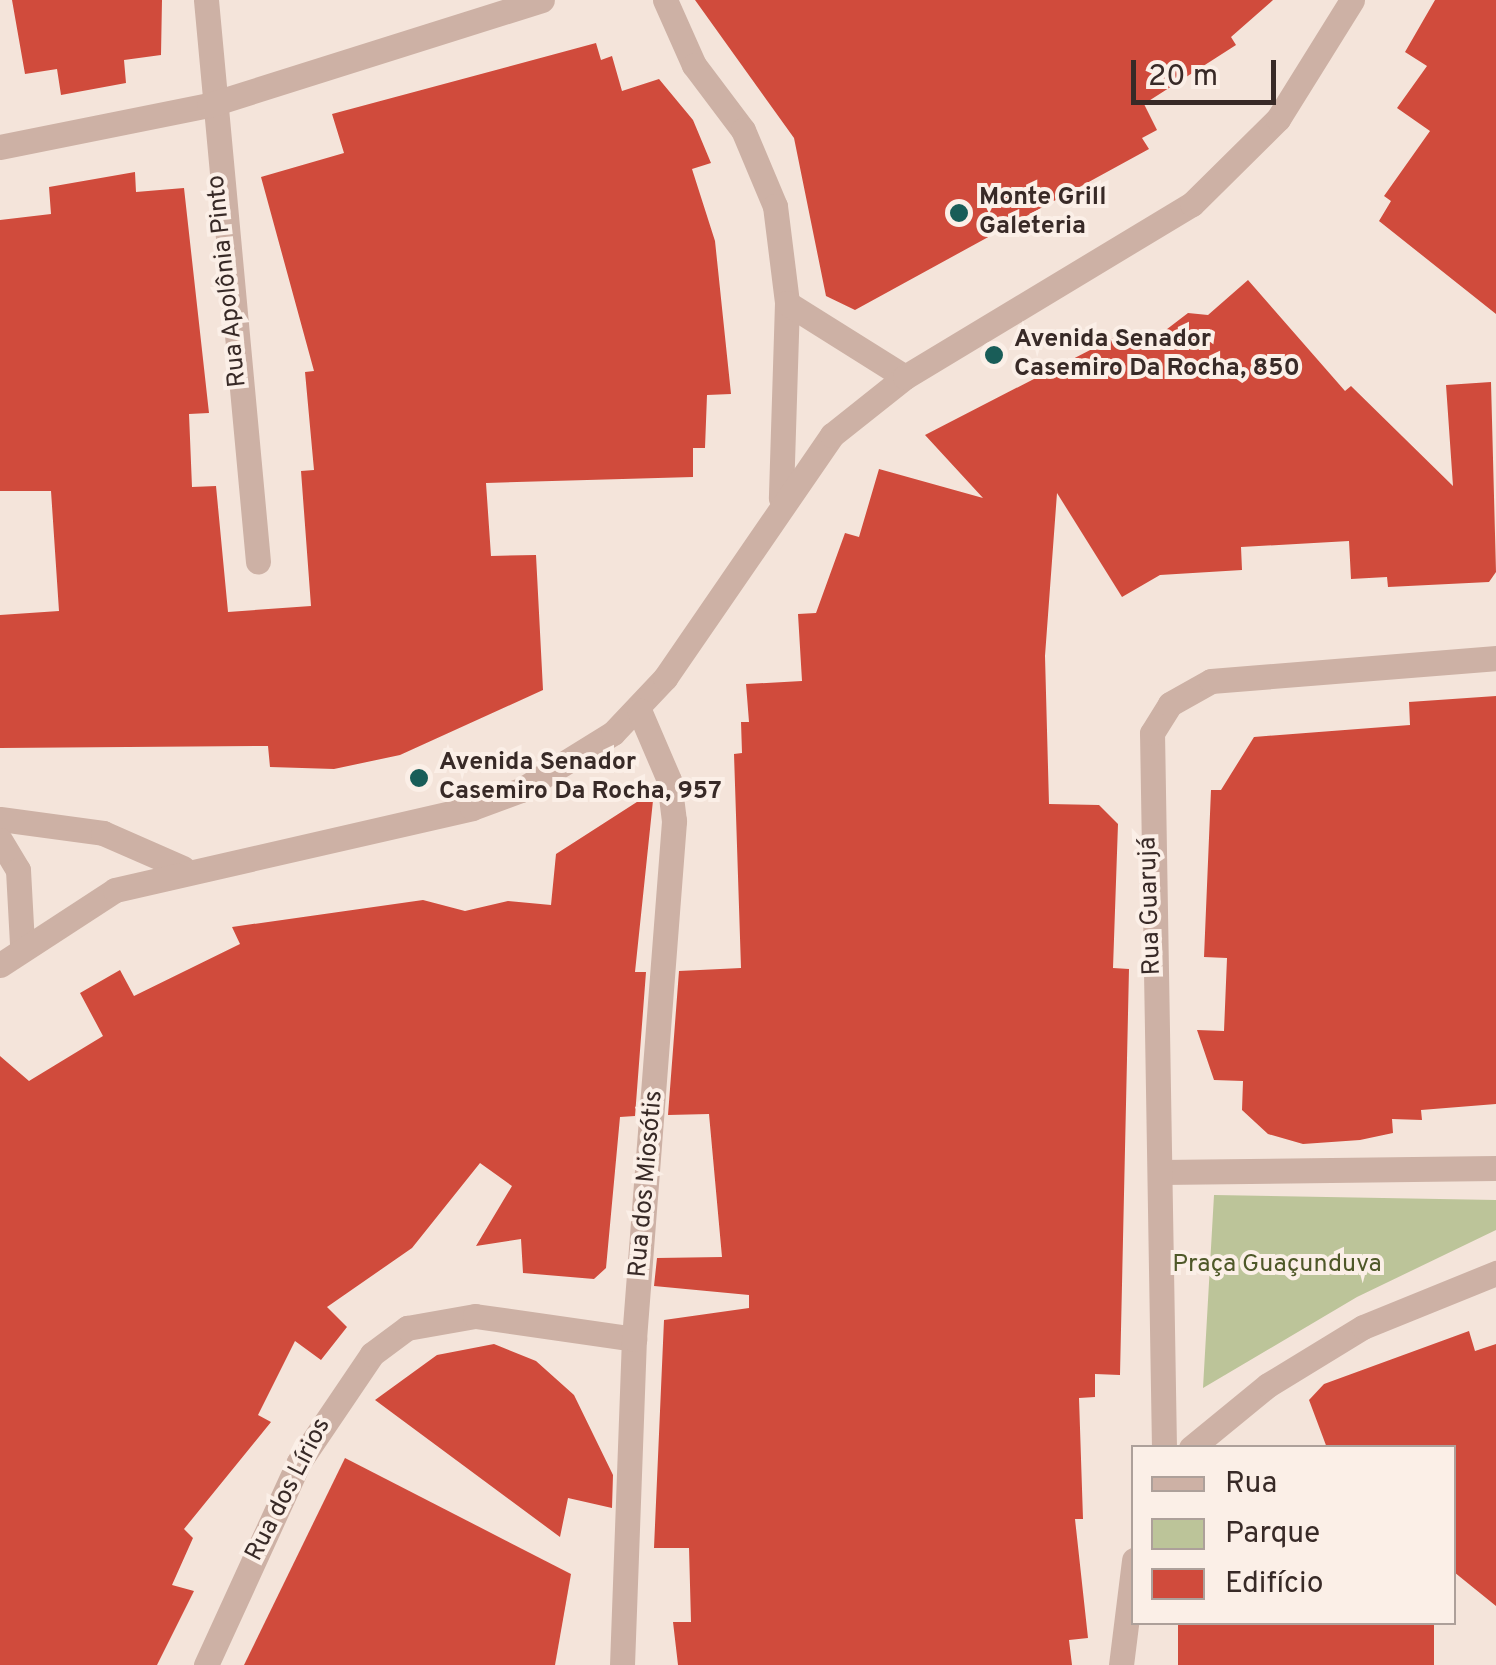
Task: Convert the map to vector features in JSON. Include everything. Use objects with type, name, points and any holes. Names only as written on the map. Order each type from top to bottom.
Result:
[{"type":"street","name":"Rua Apolônia Pinto","points":[[206,0],[210,105],[258,562]]},
{"type":"street","points":[[0,148],[210,105],[542,0]]},
{"type":"street","points":[[666,0],[694,65],[760,162],[788,304],[781,498]]},
{"type":"street","points":[[0,964],[22,944],[84,904],[184,868],[472,808],[548,775],[639,710],[781,498],[832,435],[905,378],[1192,204],[1278,119],[1352,0]]},
{"type":"street","points":[[788,304],[905,378]]},
{"type":"street","name":"Rua Guarujá","points":[[1164,1445],[1161,1172],[1146,790],[1162,714],[1190,690],[1246,673],[1496,658]]},
{"type":"street","name":"Rua dos Miosótis","points":[[622,1665],[634,1339],[674,821],[669,780],[639,710]]},
{"type":"street","points":[[0,819],[103,832],[184,868]]},
{"type":"street","points":[[0,840],[18,870],[22,944]]},
{"type":"street","points":[[1161,1172],[1496,1168]]},
{"type":"street","points":[[1196,1445],[1268,1385],[1363,1327],[1496,1273]]},
{"type":"street","name":"Rua dos Lírios","points":[[206,1665],[299,1462],[372,1354],[406,1328],[476,1316],[634,1339]]},
{"type":"street","points":[[1121,1665],[1131,1584]]},
{"type":"green space","name":"Praça Guaçunduva","points":[[1214,1195],[1496,1200],[1496,1230],[1357,1297],[1203,1388]]},
{"type":"building","points":[[12,0],[162,0],[161,55],[124,60],[126,83],[61,95],[57,69],[25,74]]},
{"type":"building","points":[[695,0],[1273,0],[1231,37],[1236,45],[1144,104],[1157,130],[1142,138],[1149,149],[855,310],[826,296],[794,138]]},
{"type":"building","points":[[1435,0],[1496,0],[1496,314],[1379,221],[1391,201],[1384,196],[1430,131],[1397,108],[1427,66],[1405,52]]},
{"type":"building","points":[[596,43],[601,60],[612,56],[622,91],[659,79],[693,120],[711,163],[692,169],[715,241],[731,394],[707,395],[705,448],[693,448],[693,477],[486,483],[491,556],[536,555],[543,690],[400,755],[334,769],[270,767],[268,746],[0,748],[0,615],[59,611],[51,491],[0,491],[0,220],[51,214],[49,187],[135,172],[136,192],[184,188],[209,413],[189,414],[192,487],[216,486],[228,612],[311,606],[301,471],[314,470],[305,372],[314,371],[261,177],[344,153],[332,114]]},
{"type":"building","points":[[1248,280],[1345,391],[1351,386],[1453,486],[1446,385],[1491,382],[1496,572],[1489,582],[1388,587],[1387,577],[1351,579],[1349,541],[1241,547],[1242,570],[1160,575],[1122,597],[1057,493],[1045,656],[1049,804],[1099,805],[1118,824],[1113,968],[1129,969],[1120,1375],[1095,1374],[1095,1397],[1079,1398],[1083,1519],[1075,1519],[1088,1638],[1069,1640],[1072,1665],[678,1665],[673,1622],[691,1622],[689,1548],[654,1548],[664,1320],[749,1308],[749,1295],[654,1286],[657,1258],[722,1257],[709,1114],[668,1115],[679,971],[741,968],[734,754],[742,753],[741,722],[749,722],[746,684],[802,681],[798,614],[816,613],[845,533],[859,537],[879,469],[983,498],[925,435],[1127,331],[1141,349],[1188,313],[1208,315]]},
{"type":"building","points":[[1496,696],[1496,1104],[1421,1110],[1422,1120],[1392,1119],[1393,1133],[1360,1140],[1303,1144],[1268,1134],[1242,1110],[1243,1081],[1214,1080],[1197,1030],[1224,1031],[1227,958],[1204,957],[1211,790],[1221,790],[1254,737],[1410,725],[1409,702]]},
{"type":"building","points":[[654,791],[635,972],[646,972],[635,1116],[620,1117],[606,1268],[594,1279],[523,1273],[521,1239],[476,1246],[512,1186],[480,1163],[412,1248],[327,1307],[347,1327],[321,1360],[295,1341],[258,1415],[271,1422],[184,1529],[193,1538],[172,1585],[194,1591],[157,1665],[0,1665],[0,1056],[29,1081],[103,1036],[80,993],[120,970],[134,996],[240,944],[232,927],[423,900],[465,911],[508,901],[551,905],[556,854]]},
{"type":"building","points":[[1469,1331],[1475,1351],[1496,1344],[1496,1606],[1456,1574],[1456,1445],[1326,1445],[1309,1400],[1324,1384]]},
{"type":"building","points":[[494,1344],[536,1361],[574,1395],[613,1475],[612,1508],[568,1498],[560,1537],[375,1400],[437,1355]]},
{"type":"building","points":[[345,1458],[571,1574],[555,1665],[244,1665]]},
{"type":"building","points":[[1178,1625],[1434,1625],[1434,1665],[1178,1665]]},
{"type":"place","name":"Monte Grill Galeteria","points":[[959,213]]},
{"type":"place","name":"Avenida Senador Casemiro Da Rocha, 850","points":[[994,355]]},
{"type":"place","name":"Avenida Senador Casemiro Da Rocha, 957","points":[[419,778]]}]
